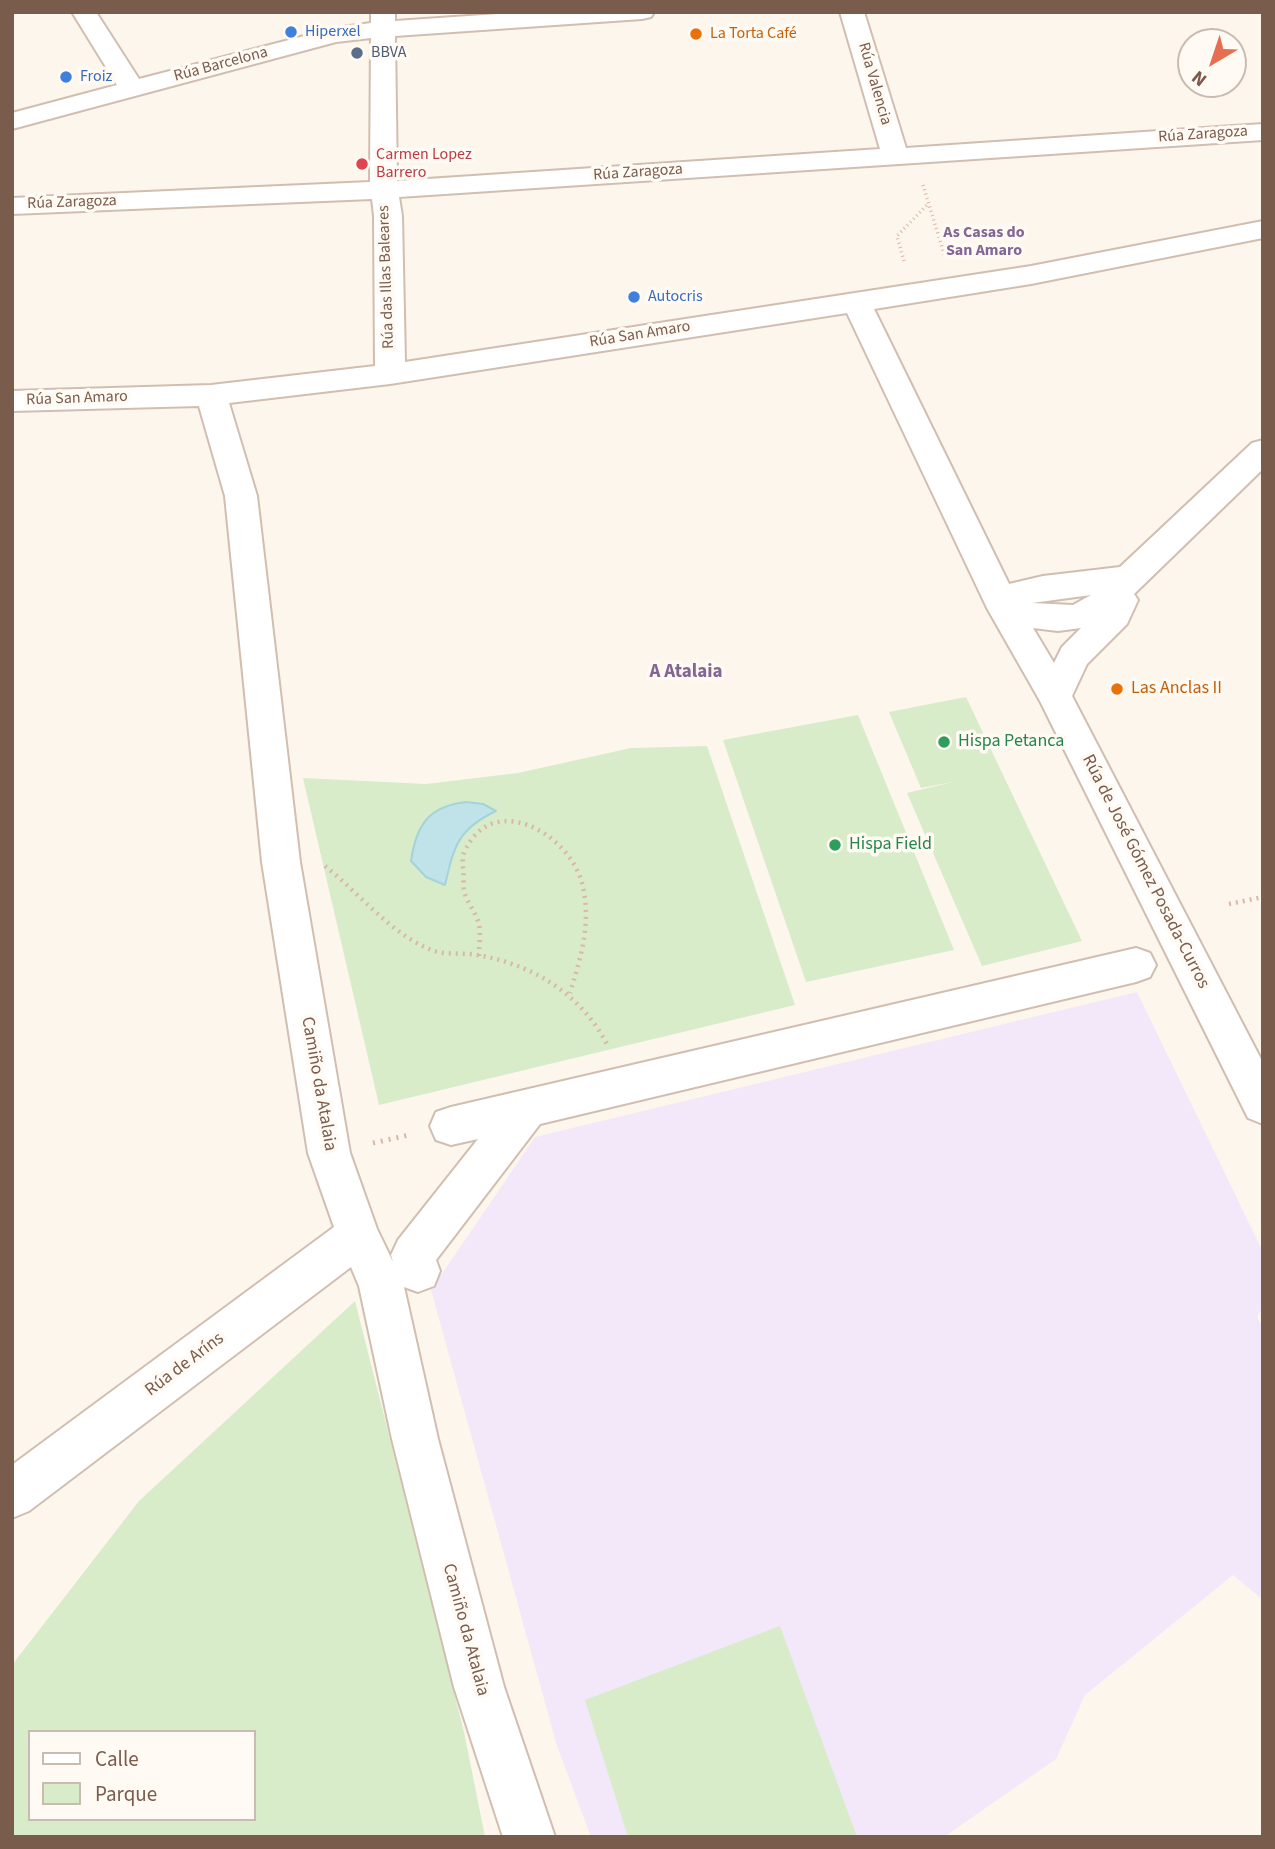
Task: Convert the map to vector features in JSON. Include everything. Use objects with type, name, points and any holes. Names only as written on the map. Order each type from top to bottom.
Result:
[{"type":"street","points":[[84,12],[132,88]]},
{"type":"street","name":"Rúa Barcelona","points":[[12,121],[383,20],[642,12]]},
{"type":"street","name":"Rúa Valencia","points":[[852,12],[895,156]]},
{"type":"street","name":"Rúa das Illas Baleares","points":[[383,20],[384,190],[388,216],[390,374]]},
{"type":"street","name":"Rúa Zaragoza","points":[[12,206],[384,190],[1263,132]]},
{"type":"street","name":"Rúa San Amaro","points":[[12,401],[211,395],[390,374],[1031,275],[1263,229]]},
{"type":"street","name":"Rúa de José Gómez Posada-Curros","points":[[856,302],[1004,608],[1055,696],[1263,1105]]},
{"type":"street","name":"Camiño da Atalaia","points":[[211,395],[241,496],[281,862],[329,1153],[358,1235],[381,1284],[415,1439],[479,1687],[529,1837]]},
{"type":"street","points":[[1004,608],[1034,617],[1069,619],[1103,606],[1263,451]]},
{"type":"street","points":[[1055,696],[1074,656],[1115,615],[1129,578]]},
{"type":"street","points":[[451,1126],[1136,965]]},
{"type":"street","points":[[418,1271],[414,1255],[527,1108]]},
{"type":"street","name":"Rúa de Aríns","points":[[12,1494],[358,1235]]},
{"type":"path","points":[[897,236],[930,202],[942,245]]},
{"type":"path","points":[[479,956],[480,925],[464,891],[463,854],[484,828],[506,821],[537,826],[562,843],[579,869],[585,897],[587,936],[570,993]]},
{"type":"path","points":[[281,862],[316,859],[396,929],[431,950],[479,956],[528,971],[570,993],[604,1036],[623,1086]]},
{"type":"path","points":[[1229,904],[1263,897]]},
{"type":"path","points":[[329,1153],[451,1126]]},
{"type":"shaded area","points":[[1137,992],[1263,1252],[1263,1307],[1257,1317],[1263,1328],[1263,1600],[1233,1575],[1085,1695],[1056,1759],[944,1837],[591,1837],[557,1746],[431,1290],[535,1137]]},
{"type":"green space","points":[[966,697],[1082,941],[982,966],[907,793],[953,782],[921,788],[889,712]]},
{"type":"green space","name":"Hispa Field","points":[[858,715],[954,950],[806,982],[723,740]]},
{"type":"green space","points":[[707,746],[795,1005],[379,1105],[303,778],[426,784],[518,773],[631,748]]},
{"type":"green space","points":[[355,1301],[464,1732],[485,1837],[12,1837],[12,1665],[139,1501]]},
{"type":"green space","points":[[780,1626],[857,1837],[628,1837],[585,1700]]},
{"type":"water","points":[[453,804],[483,804],[496,811],[473,825],[460,840],[451,860],[445,885],[426,877],[411,861],[413,848],[421,828],[434,813]]},
{"type":"place","name":"Hiperxel","points":[[291,32]]},
{"type":"place","name":"La Torta Café","points":[[696,34]]},
{"type":"place","name":"BBVA","points":[[357,53]]},
{"type":"place","name":"Froiz","points":[[66,77]]},
{"type":"place","name":"Carmen Lopez Barrero","points":[[362,164]]},
{"type":"place","name":"Autocris","points":[[634,297]]},
{"type":"place","name":"Las Anclas II","points":[[1117,689]]},
{"type":"place","name":"Hispa Petanca","points":[[944,742]]},
{"type":"place","name":"Hispa Field","points":[[835,845]]},
{"type":"district","name":"As Casas do San Amaro","points":[[984,242]]},
{"type":"district","name":"A Atalaia","points":[[686,673]]}]
